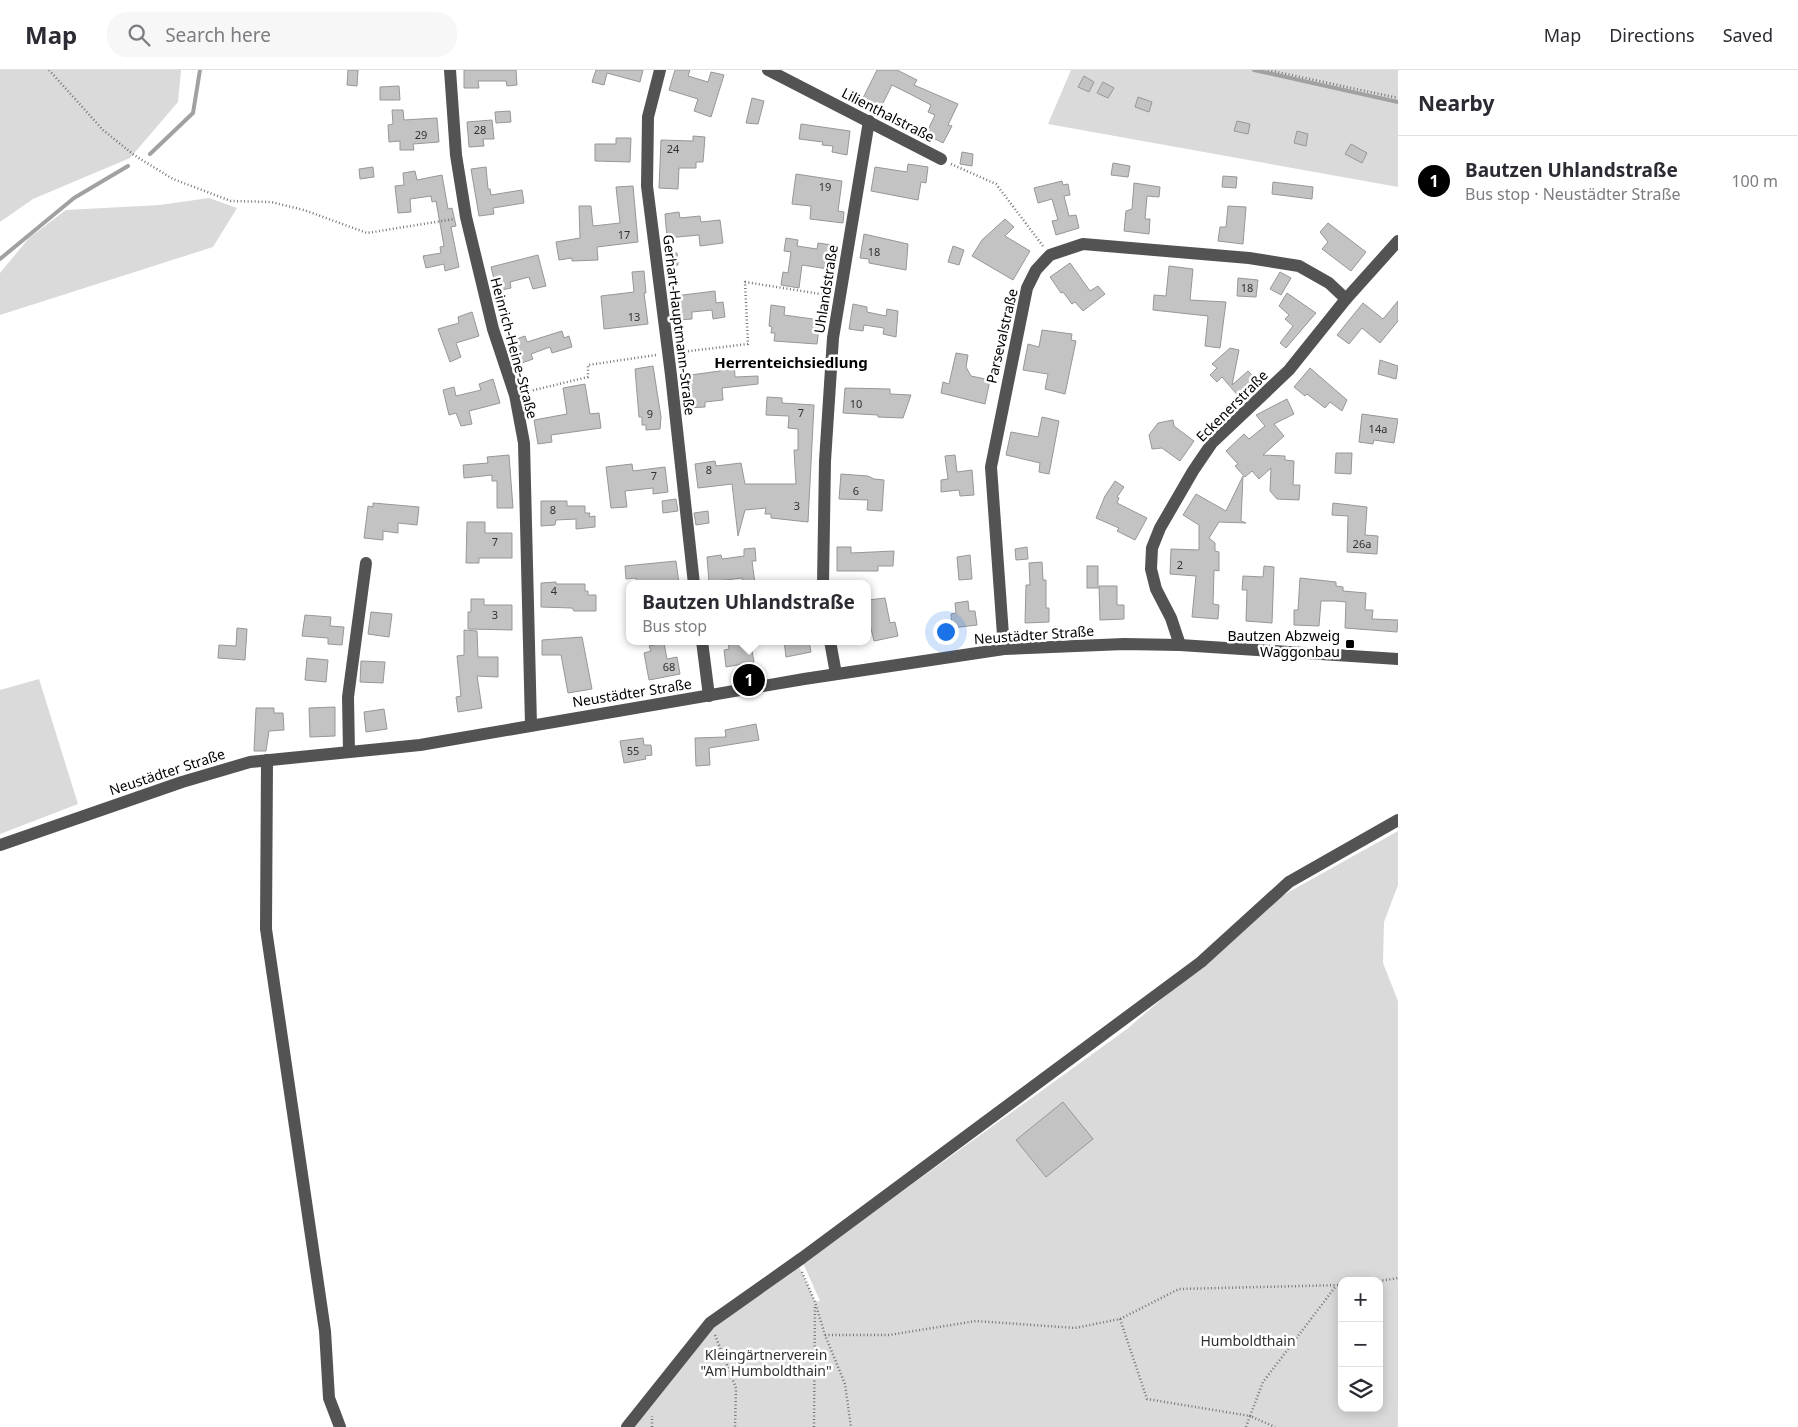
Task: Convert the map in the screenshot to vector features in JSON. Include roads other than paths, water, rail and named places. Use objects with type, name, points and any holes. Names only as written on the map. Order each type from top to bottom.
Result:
[{"type":"street","name":"Heinrich-Heine-Straße","points":[[450,70],[456,155],[466,217],[493,329],[515,395],[524,443],[531,725]]},
{"type":"street","name":"Gerhart-Hauptmann-Straße","points":[[660,70],[648,117],[647,186],[694,580]]},
{"type":"street","name":"Lilienthalstraße","points":[[768,70],[941,159]]},
{"type":"street","name":"Uhlandstraße","points":[[823,580],[822,551],[828,401],[833,338],[869,121]]},
{"type":"street","name":"Eckenerstraße","points":[[1180,645],[1156,589],[1151,569],[1152,548],[1160,528],[1193,471],[1212,443],[1289,370],[1346,299],[1398,242]]},
{"type":"street","name":"Parsevalstraße","points":[[1004,649],[991,466],[1027,288],[1036,270],[1050,255],[1084,244],[1249,258],[1299,266],[1329,283],[1346,299]]},
{"type":"street","points":[[349,752],[348,697],[366,562]]},
{"type":"street","name":"Neustädter Straße","points":[[0,845],[182,782],[221,770],[267,760],[420,745],[836,674],[1004,649],[1124,644],[1180,645],[1398,659]]},
{"type":"street","points":[[703,645],[709,696]]},
{"type":"street","points":[[831,645],[836,674]]},
{"type":"street","points":[[267,760],[266,929],[325,1331],[329,1398],[340,1427]]},
{"type":"street","points":[[627,1427],[710,1323],[797,1262],[1201,962],[1289,882],[1398,820]]},
{"type":"waterway","points":[[150,154],[193,113],[200,70]]},
{"type":"waterway","points":[[1254,70],[1398,102]]},
{"type":"waterway","points":[[0,259],[74,198],[128,166]]},
{"type":"place","name":"Bautzen Abzweig Waggonbau","points":[[1350,644]]},
{"type":"place","name":"Bautzen Uhlandstraße","points":[[749,680]]},
{"type":"district","name":"Herrenteichsiedlung","points":[[791,363]]},
{"type":"park label","name":"Humboldthain","points":[[1248,1341]]},
{"type":"park label","name":"Kleingärtnerverein \"Am Humboldthain\"","points":[[766,1364]]}]
